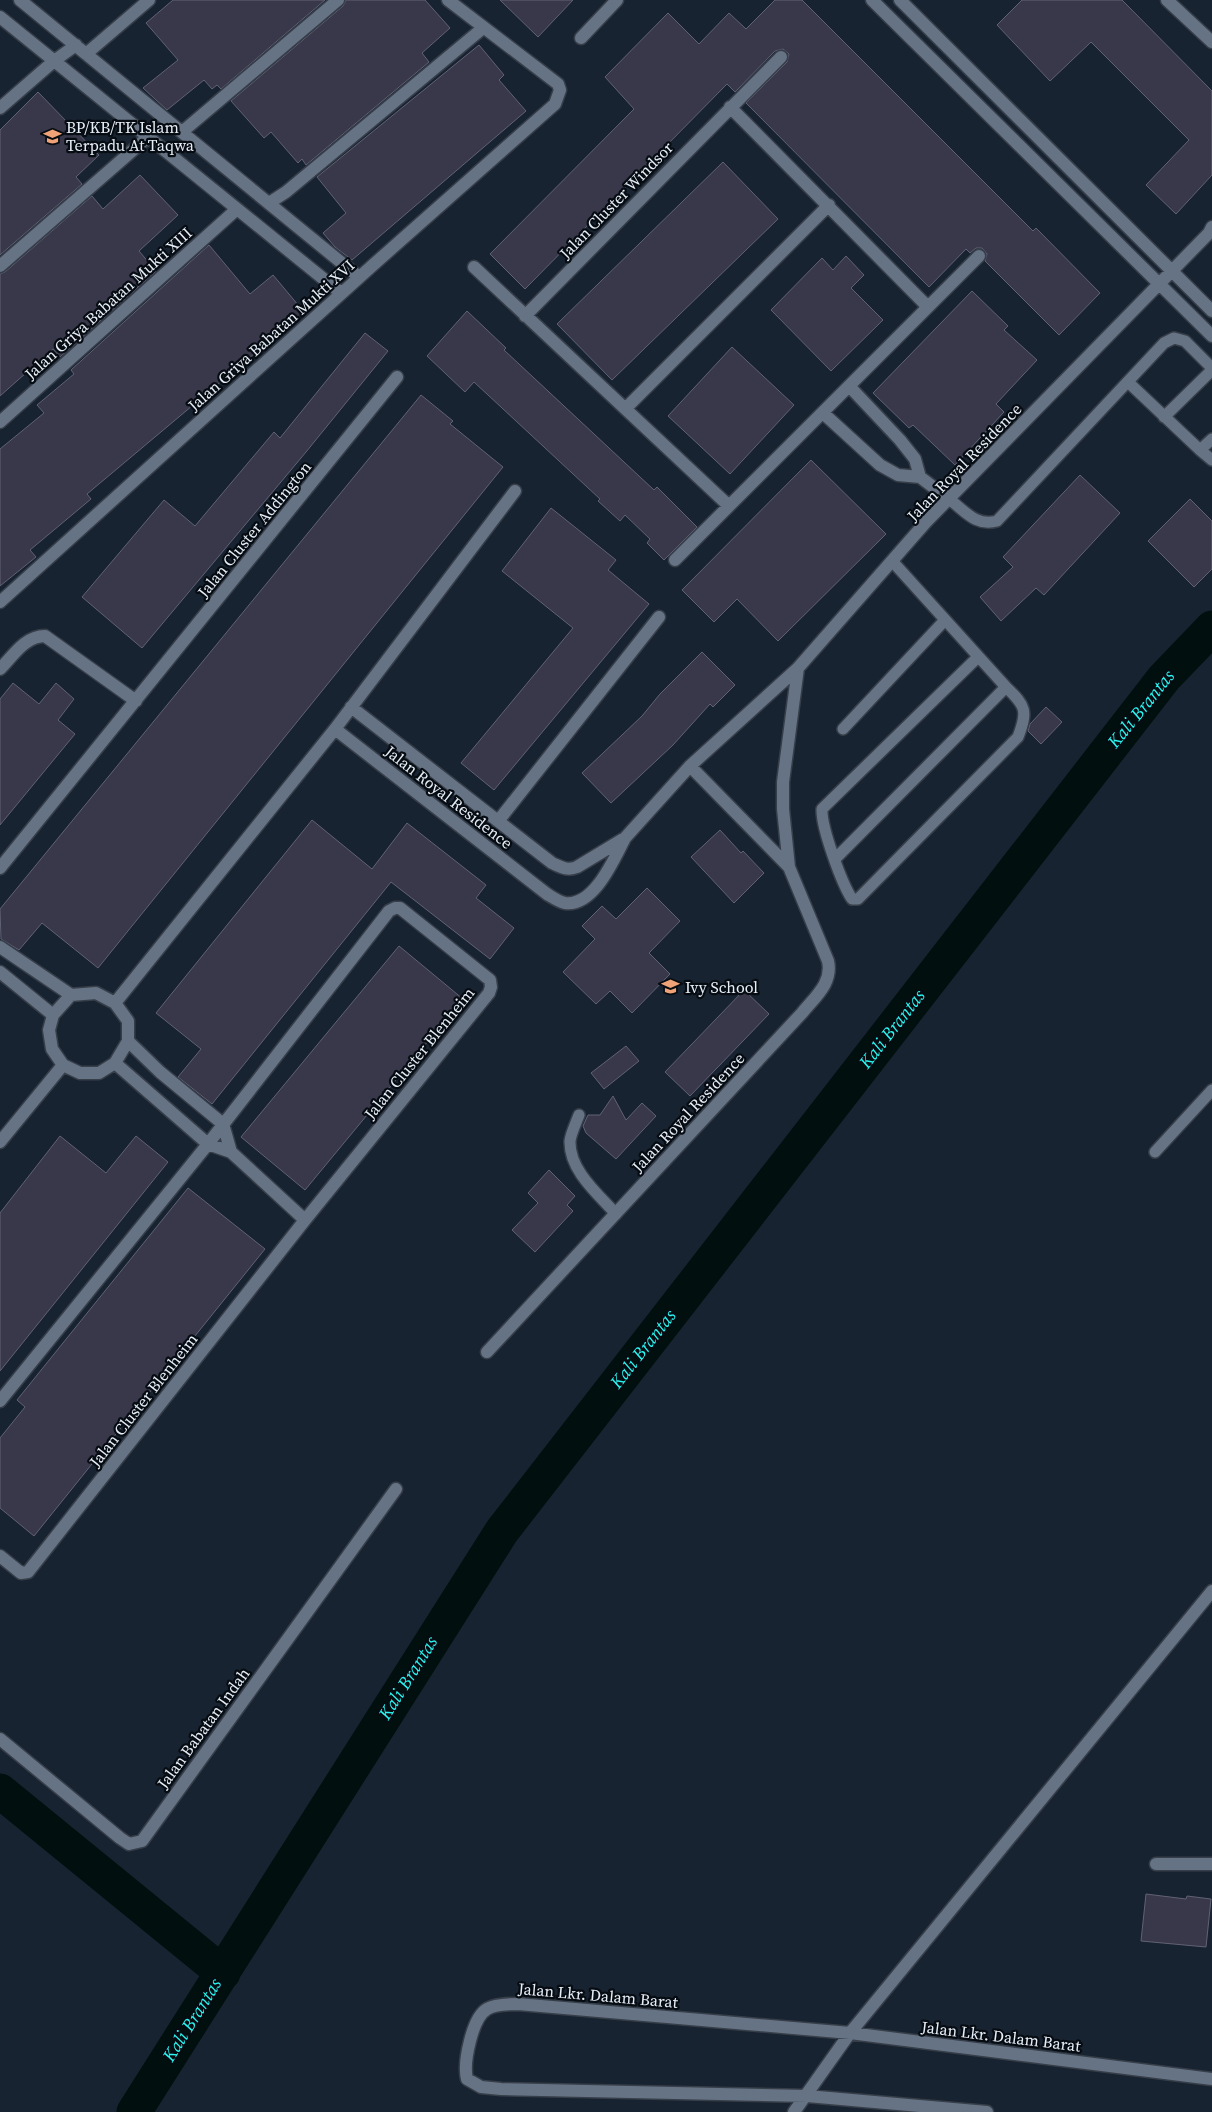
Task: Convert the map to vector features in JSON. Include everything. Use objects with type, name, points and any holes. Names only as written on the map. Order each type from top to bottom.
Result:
[{"type":"street","points":[[20,0],[359,277]]},
{"type":"street","points":[[86,54],[149,0]]},
{"type":"street","points":[[182,132],[338,0]]},
{"type":"street","points":[[269,203],[286,192],[483,28],[448,0]]},
{"type":"street","points":[[581,38],[617,0]]},
{"type":"street","points":[[872,0],[1212,336]]},
{"type":"street","points":[[900,0],[1212,311]]},
{"type":"street","points":[[1167,0],[1212,42]]},
{"type":"street","points":[[0,17],[342,293]]},
{"type":"street","name":"Jalan Griya Babatan Mukti XVI","points":[[0,602],[359,277],[555,104],[560,90],[553,80],[483,28]]},
{"type":"street","points":[[0,108],[54,61],[76,45]]},
{"type":"street","name":"Jalan Cluster Windsor","points":[[525,316],[780,57]]},
{"type":"street","points":[[730,107],[928,307]]},
{"type":"street","points":[[0,266],[148,137]]},
{"type":"street","points":[[626,408],[829,205]]},
{"type":"street","name":"Jalan Griya Babatan Mukti XIII","points":[[0,422],[237,209]]},
{"type":"street","name":"Jalan Royal Residence","points":[[351,707],[552,863],[570,870],[628,834],[690,766],[798,668],[893,562],[926,522],[1211,231]]},
{"type":"street","points":[[675,560],[979,256]]},
{"type":"street","points":[[474,267],[729,506]]},
{"type":"street","name":"Jalan Cluster Addington","points":[[0,868],[397,378]]},
{"type":"street","points":[[850,387],[900,440],[915,459],[920,477]]},
{"type":"street","points":[[823,413],[880,465],[898,475],[920,477],[949,499]]},
{"type":"street","points":[[115,1003],[335,729],[515,491]]},
{"type":"street","name":"Jalan Royal Residence","points":[[499,820],[658,617]]},
{"type":"street","points":[[0,669],[27,641],[36,636],[45,636],[136,700]]},
{"type":"street","name":"Jalan Royal Residence","points":[[487,1352],[802,1013],[824,986],[830,971],[828,961],[789,868],[783,809],[783,782],[798,668]]},
{"type":"street","name":"Jalan Royal Residence","points":[[335,729],[547,894],[564,903],[579,902],[591,894],[613,862],[628,834]]},
{"type":"street","name":"Jalan Royal Residence","points":[[690,766],[789,868]]},
{"type":"street","name":"Jalan Cluster Blenheim","points":[[0,1401],[208,1144],[389,911],[400,908],[490,980],[491,987],[489,993],[305,1220],[28,1572],[21,1573],[0,1556]]},
{"type":"street","points":[[0,947],[71,995],[96,993],[115,1003],[128,1021],[128,1041],[115,1063],[99,1073],[80,1073],[63,1065],[52,1049],[49,1030],[53,1015],[71,995]]},
{"type":"street","points":[[0,972],[53,1015]]},
{"type":"street","points":[[128,1041],[160,1072],[223,1124],[231,1152]]},
{"type":"street","points":[[115,1063],[208,1144],[231,1152],[305,1220]]},
{"type":"street","points":[[0,1142],[63,1065]]},
{"type":"street","name":"Jalan Babatan Indah","points":[[0,1739],[120,1838],[129,1844],[142,1841],[396,1489]]},
{"type":"street","points":[[794,2112],[850,2033],[1212,1591]]},
{"type":"street","points":[[1156,1864],[1212,1864]]},
{"type":"street","name":"Jalan Lkr. Dalam Barat","points":[[987,2112],[807,2096],[501,2089],[481,2087],[467,2079],[464,2069],[476,2020],[487,2008],[504,2004],[518,2004],[850,2033],[1212,2080]]},
{"type":"lane","points":[[949,499],[977,521],[986,524],[996,521],[1164,343],[1174,338],[1185,341],[1212,369],[1164,417]]},
{"type":"lane","points":[[1128,382],[1212,460]]},
{"type":"lane","points":[[1200,450],[1212,439]]},
{"type":"lane","points":[[893,562],[1024,706],[1025,719],[1018,737],[858,899],[852,899],[847,892],[835,859],[822,817],[822,809],[978,657]]},
{"type":"lane","points":[[843,729],[945,620]]},
{"type":"lane","points":[[835,859],[1006,687]]},
{"type":"lane","points":[[1155,1152],[1212,1090]]},
{"type":"lane","points":[[579,1115],[570,1141],[573,1159],[586,1180],[616,1214]]},
{"type":"building","points":[[173,0],[325,0],[221,89],[217,85],[212,89],[204,80],[167,110],[143,88],[178,60],[146,23]]},
{"type":"building","points":[[346,0],[425,0],[450,28],[422,53],[429,62],[306,165],[302,159],[298,163],[271,132],[264,138],[231,101],[343,6]]},
{"type":"building","points":[[500,0],[573,0],[538,37]]},
{"type":"building","points":[[775,0],[802,0],[1033,231],[1036,228],[1100,293],[1059,335],[985,261],[987,254],[982,248],[976,248],[970,253],[966,249],[929,287],[746,103],[787,62],[789,54],[783,49],[775,51],[735,92],[727,84],[525,289],[490,254],[634,109],[605,77],[668,13],[699,44],[729,13],[746,29]]},
{"type":"building","points":[[1022,0],[1122,0],[1212,91],[1212,175],[1176,214],[1146,185],[1189,140],[1091,42],[1050,81],[997,25]]},
{"type":"building","points":[[479,45],[504,75],[499,80],[526,111],[352,260],[335,247],[323,233],[346,213],[317,177]]},
{"type":"building","points":[[38,92],[99,155],[76,177],[82,184],[0,255],[0,130]]},
{"type":"building","points":[[723,162],[778,219],[612,380],[557,324]]},
{"type":"building","points":[[140,175],[178,215],[139,251],[156,271],[60,357],[53,349],[0,396],[0,274],[5,272],[92,196],[103,209]]},
{"type":"building","points":[[209,245],[250,294],[273,275],[304,312],[87,494],[91,499],[30,550],[36,557],[0,586],[0,449],[44,413],[37,405],[74,374],[71,370]]},
{"type":"building","points":[[846,256],[864,275],[851,288],[883,320],[831,371],[771,310],[822,258],[833,270]]},
{"type":"building","points":[[972,291],[1008,326],[1004,330],[1037,360],[996,404],[1004,412],[955,465],[913,425],[909,428],[873,393]]},
{"type":"building","points":[[467,311],[506,348],[504,350],[654,490],[657,487],[697,527],[664,560],[647,543],[650,539],[625,515],[620,521],[598,501],[600,499],[474,382],[465,392],[427,356]]},
{"type":"building","points":[[365,333],[388,351],[142,648],[82,597],[164,500],[195,526],[274,432],[280,438]]},
{"type":"building","points":[[732,347],[794,405],[730,474],[668,416]]},
{"type":"building","points":[[421,395],[453,421],[450,424],[503,467],[98,968],[42,923],[19,950],[1,939],[0,909]]},
{"type":"building","points":[[811,460],[886,534],[778,641],[737,599],[714,622],[682,590]]},
{"type":"building","points":[[1080,475],[1120,513],[1044,595],[1036,588],[1001,621],[980,597],[1013,567],[1003,557]]},
{"type":"building","points":[[1190,499],[1212,521],[1212,569],[1194,587],[1148,541]]},
{"type":"building","points":[[551,508],[616,560],[608,570],[649,604],[494,790],[461,763],[573,628],[502,571]]},
{"type":"building","points":[[702,652],[735,685],[713,707],[710,704],[673,745],[611,803],[582,773],[642,716],[660,694]]},
{"type":"building","points":[[13,683],[39,704],[56,683],[74,699],[58,720],[75,734],[0,825],[0,699]]},
{"type":"building","points":[[1046,707],[1062,722],[1041,744],[1028,731],[1030,724]]},
{"type":"building","points":[[312,820],[372,869],[407,823],[486,885],[476,898],[514,928],[490,959],[391,882],[212,1104],[178,1077],[201,1049],[156,1013]]},
{"type":"building","points":[[720,830],[741,853],[743,851],[764,873],[734,903],[691,857]]},
{"type":"building","points":[[647,888],[680,921],[649,953],[670,974],[632,1013],[610,991],[596,1004],[563,972],[595,939],[582,926],[602,906],[616,919]]},
{"type":"building","points":[[399,946],[463,999],[305,1190],[241,1137]]},
{"type":"building","points":[[744,990],[769,1014],[690,1096],[665,1072]]},
{"type":"building","points":[[626,1046],[639,1061],[604,1089],[591,1073]]},
{"type":"building","points":[[613,1096],[626,1120],[642,1103],[656,1116],[616,1159],[586,1133],[583,1126],[588,1115],[600,1115]]},
{"type":"building","points":[[60,1136],[106,1173],[136,1136],[168,1162],[0,1371],[0,1213]]},
{"type":"building","points":[[549,1170],[575,1196],[567,1205],[573,1211],[535,1252],[512,1230],[538,1203],[528,1193]]},
{"type":"building","points":[[188,1188],[265,1249],[34,1536],[0,1508],[0,1438],[25,1407],[17,1400]]},
{"type":"building","points":[[1146,1894],[1186,1899],[1187,1896],[1211,1899],[1206,1947],[1141,1941]]},
{"type":"waterway","name":"Kali Brantas","points":[[134,2112],[502,1531],[1164,678],[1212,628]]},
{"type":"waterway","points":[[0,1791],[223,1973]]},
{"type":"place","name":"BP/KB/TK Islam Terpadu At Taqwa","points":[[52,136]]},
{"type":"place","name":"Ivy School","points":[[671,987]]}]
